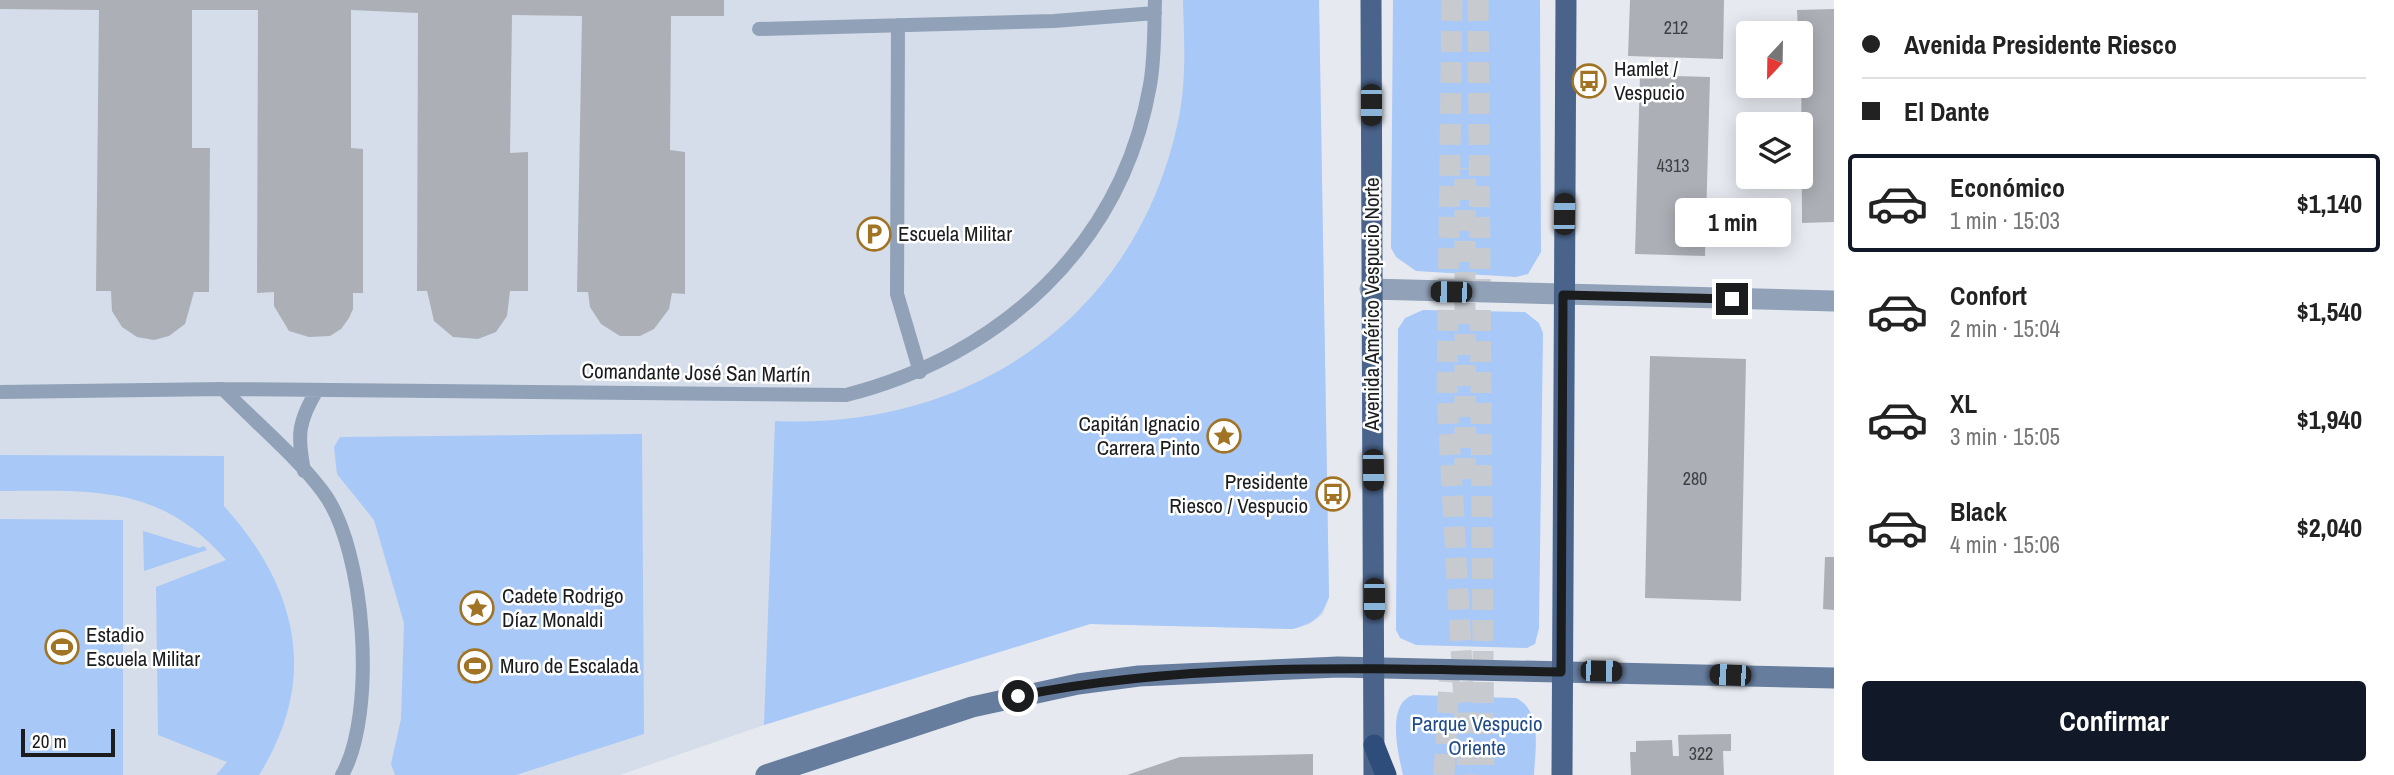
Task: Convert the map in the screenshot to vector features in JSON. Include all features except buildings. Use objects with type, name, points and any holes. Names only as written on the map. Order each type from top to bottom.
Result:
[{"type":"highway","points":[[1374,745],[1386,775]]},
{"type":"main road","name":"Avenida Américo Vespucio Norte","points":[[1371,0],[1370,289],[1374,775]]},
{"type":"main road","points":[[1562,775],[1566,0]]},
{"type":"main road","points":[[766,775],[972,707],[1078,684],[1191,672],[1374,667],[1834,678]]},
{"type":"street","points":[[1370,289],[1834,301]]},
{"type":"lane","points":[[759,29],[1054,21],[1155,7]]},
{"type":"lane","name":"Comandante José San Martín","points":[[0,392],[223,389],[846,395],[920,372],[959,353],[1003,324],[1058,274],[1085,240],[1126,166],[1140,126],[1150,85],[1155,7]]},
{"type":"lane","points":[[898,25],[897,294],[920,372]]},
{"type":"lane","points":[[223,389],[324,493],[348,548],[362,614],[361,714],[353,756],[342,775]]},
{"type":"lane","points":[[304,472],[298,440],[302,415],[317,390]]},
{"type":"shaded area","points":[[0,0],[1319,0],[1329,597],[1323,614],[1310,624],[1293,629],[1090,624],[764,725],[620,775],[0,775]]},
{"type":"green space","points":[[1183,0],[1319,0],[1329,597],[1323,610],[1312,622],[1293,629],[1090,624],[764,725],[775,421],[847,419],[914,406],[977,382],[1034,348],[1083,305],[1125,253],[1157,191],[1181,107],[1184,61]]},
{"type":"green space","points":[[1393,0],[1540,0],[1541,252],[1528,274],[1516,277],[1416,271],[1396,257],[1391,248]]},
{"type":"green space","points":[[1423,310],[1525,312],[1539,323],[1543,333],[1539,628],[1535,644],[1527,648],[1416,645],[1400,638],[1396,630],[1398,329],[1405,318]]},
{"type":"green space","points":[[642,434],[644,734],[516,775],[395,775],[391,764],[401,719],[404,623],[374,520],[337,474],[334,447],[340,437]]},
{"type":"green space","points":[[0,455],[224,456],[224,506],[249,537],[269,569],[283,601],[292,634],[294,669],[290,703],[278,739],[259,775],[216,775],[227,762],[158,735],[156,587],[226,560],[201,535],[176,517],[150,505],[95,493],[0,491]]},
{"type":"green space","name":"Estadio Escuela Militar","points":[[0,519],[123,520],[123,775],[0,775]]},
{"type":"green space","points":[[143,531],[199,548],[204,546],[207,550],[144,571]]},
{"type":"green space","name":"Parque Vespucio Oriente","points":[[1413,695],[1516,698],[1525,704],[1534,721],[1534,775],[1403,775],[1397,742],[1397,718],[1399,708]]},
{"type":"tunnel","points":[[1452,0],[1447,395],[1468,775]]},
{"type":"tunnel","points":[[1478,0],[1484,775]]},
{"type":"tunnel","points":[[1465,168],[1465,479]]},
{"type":"tunnel","points":[[1444,775],[1450,665]]},
{"type":"place","name":"Hamlet / Vespucio","points":[[1589,81]]},
{"type":"place","name":"Escuela Militar","points":[[874,234]]},
{"type":"place","name":"Capitán Ignacio Carrera Pinto","points":[[1224,436]]},
{"type":"place","name":"Presidente Riesco / Vespucio","points":[[1333,494]]},
{"type":"place","name":"Cadete Rodrigo Díaz Monaldi","points":[[477,608]]},
{"type":"place","name":"Estadio Escuela Militar","points":[[62,647]]},
{"type":"place","name":"Muro de Escalada","points":[[475,666]]},
{"type":"route","points":[[1018,696],[1078,684],[1191,672],[1338,667],[1561,672],[1563,295],[1732,299]]}]
